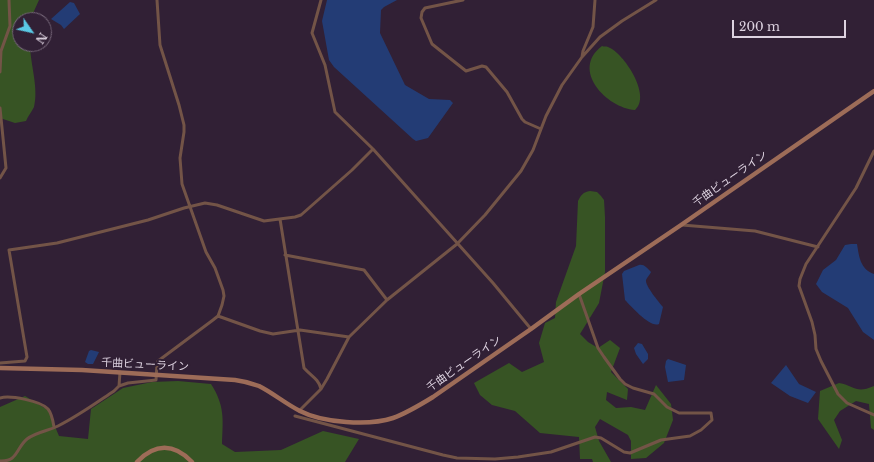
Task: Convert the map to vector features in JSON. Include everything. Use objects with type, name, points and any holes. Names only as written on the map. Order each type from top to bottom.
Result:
[{"type":"street","points":[[0,72],[1,51],[10,26],[8,0]]},
{"type":"street","points":[[0,461],[9,461],[13,459],[27,439],[75,416],[119,386],[155,381],[157,379],[156,364],[158,361],[218,316],[224,296],[222,286],[215,268],[206,252],[182,184],[180,152],[184,132],[183,118],[160,45],[157,0]]},
{"type":"street","points":[[321,0],[312,33],[325,65],[335,112],[373,149],[457,244],[493,282],[531,329]]},
{"type":"street","points":[[463,0],[425,8],[421,18],[430,41],[466,71],[482,66],[486,67],[507,92],[522,120],[541,128]]},
{"type":"street","points":[[582,58],[582,51],[593,27],[595,0]]},
{"type":"street","points":[[299,411],[321,389],[349,337],[387,300],[457,244],[485,215],[522,171],[534,150],[546,116],[562,85],[600,37],[622,21],[656,0]]},
{"type":"street","name":"千曲ビューライン","points":[[0,368],[120,372],[235,380],[246,382],[262,388],[307,415],[334,421],[359,422],[382,421],[392,418],[419,406],[433,397],[579,294],[874,91]]},
{"type":"street","points":[[0,108],[6,168],[0,178]]},
{"type":"street","points":[[0,363],[25,361],[27,356],[9,250],[64,242],[208,203],[264,221],[295,217],[301,215],[352,170],[373,149]]},
{"type":"street","points":[[874,151],[856,188],[801,275],[799,286],[812,322],[816,349],[838,394],[847,403],[874,415]]},
{"type":"street","points":[[280,219],[304,368],[315,377],[321,386],[321,389]]},
{"type":"street","points":[[681,225],[755,232],[818,247]]},
{"type":"street","points":[[286,255],[364,270],[387,300]]},
{"type":"street","points":[[295,416],[443,455],[457,458],[495,459],[551,452],[595,437],[601,438],[624,452],[630,453],[661,440],[690,436],[701,430],[712,420],[711,412],[679,413],[667,407],[654,394],[625,384],[598,348],[579,294]]},
{"type":"street","points":[[218,316],[272,334],[297,330],[349,337]]},
{"type":"street","points":[[119,386],[120,372]]},
{"type":"street","points":[[0,398],[12,397],[38,403],[44,406],[49,411],[54,427]]},
{"type":"street","points":[[137,462],[146,454],[160,448],[167,448],[181,452],[192,462]]},
{"type":"green space","points":[[0,0],[39,0],[34,12],[12,12],[12,52],[30,52],[35,84],[34,107],[26,121],[15,123],[0,118]]},
{"type":"green space","points":[[602,46],[608,47],[621,57],[634,76],[640,95],[639,104],[635,110],[624,108],[614,103],[596,86],[591,76],[590,66],[593,56]]},
{"type":"green space","points":[[590,191],[597,192],[604,200],[605,272],[599,303],[580,334],[588,342],[598,348],[610,340],[620,348],[611,372],[628,389],[627,400],[607,392],[606,400],[616,408],[631,407],[645,410],[656,385],[671,404],[673,420],[664,443],[646,458],[631,459],[631,441],[628,435],[600,419],[595,427],[599,441],[611,462],[593,462],[592,459],[580,459],[579,437],[540,433],[515,411],[492,405],[480,395],[474,383],[509,363],[522,372],[544,362],[539,343],[545,323],[555,318],[556,302],[576,246],[578,201],[582,194]]},
{"type":"green space","points":[[178,381],[211,384],[216,392],[221,406],[223,420],[222,444],[235,452],[281,450],[323,431],[359,439],[345,462],[0,462],[0,407],[25,396],[48,410],[59,436],[88,439],[91,409],[123,388],[152,382]]},
{"type":"green space","points":[[839,383],[856,389],[874,386],[874,430],[871,428],[869,404],[856,401],[840,411],[834,420],[842,440],[839,449],[818,419],[820,391]]},
{"type":"water","points":[[327,0],[397,0],[381,10],[380,33],[405,85],[429,99],[450,100],[453,103],[428,138],[416,141],[413,139],[334,67],[329,60],[322,21]]},
{"type":"water","points":[[70,2],[74,3],[80,14],[64,29],[52,18]]},
{"type":"water","points":[[857,244],[861,262],[869,272],[874,274],[874,340],[863,332],[848,308],[822,292],[816,284],[823,270],[836,260],[845,245]]},
{"type":"water","points":[[639,265],[644,266],[651,272],[646,279],[646,283],[663,307],[659,324],[651,323],[646,320],[625,300],[622,274],[624,271]]},
{"type":"water","points":[[638,343],[642,344],[648,354],[648,359],[643,364],[634,348]]},
{"type":"water","points":[[89,351],[99,352],[93,364],[88,364],[85,362]]},
{"type":"water","points":[[668,359],[686,365],[684,380],[668,382],[665,367]]},
{"type":"water","points":[[786,365],[799,384],[816,392],[808,403],[790,396],[771,383]]}]
